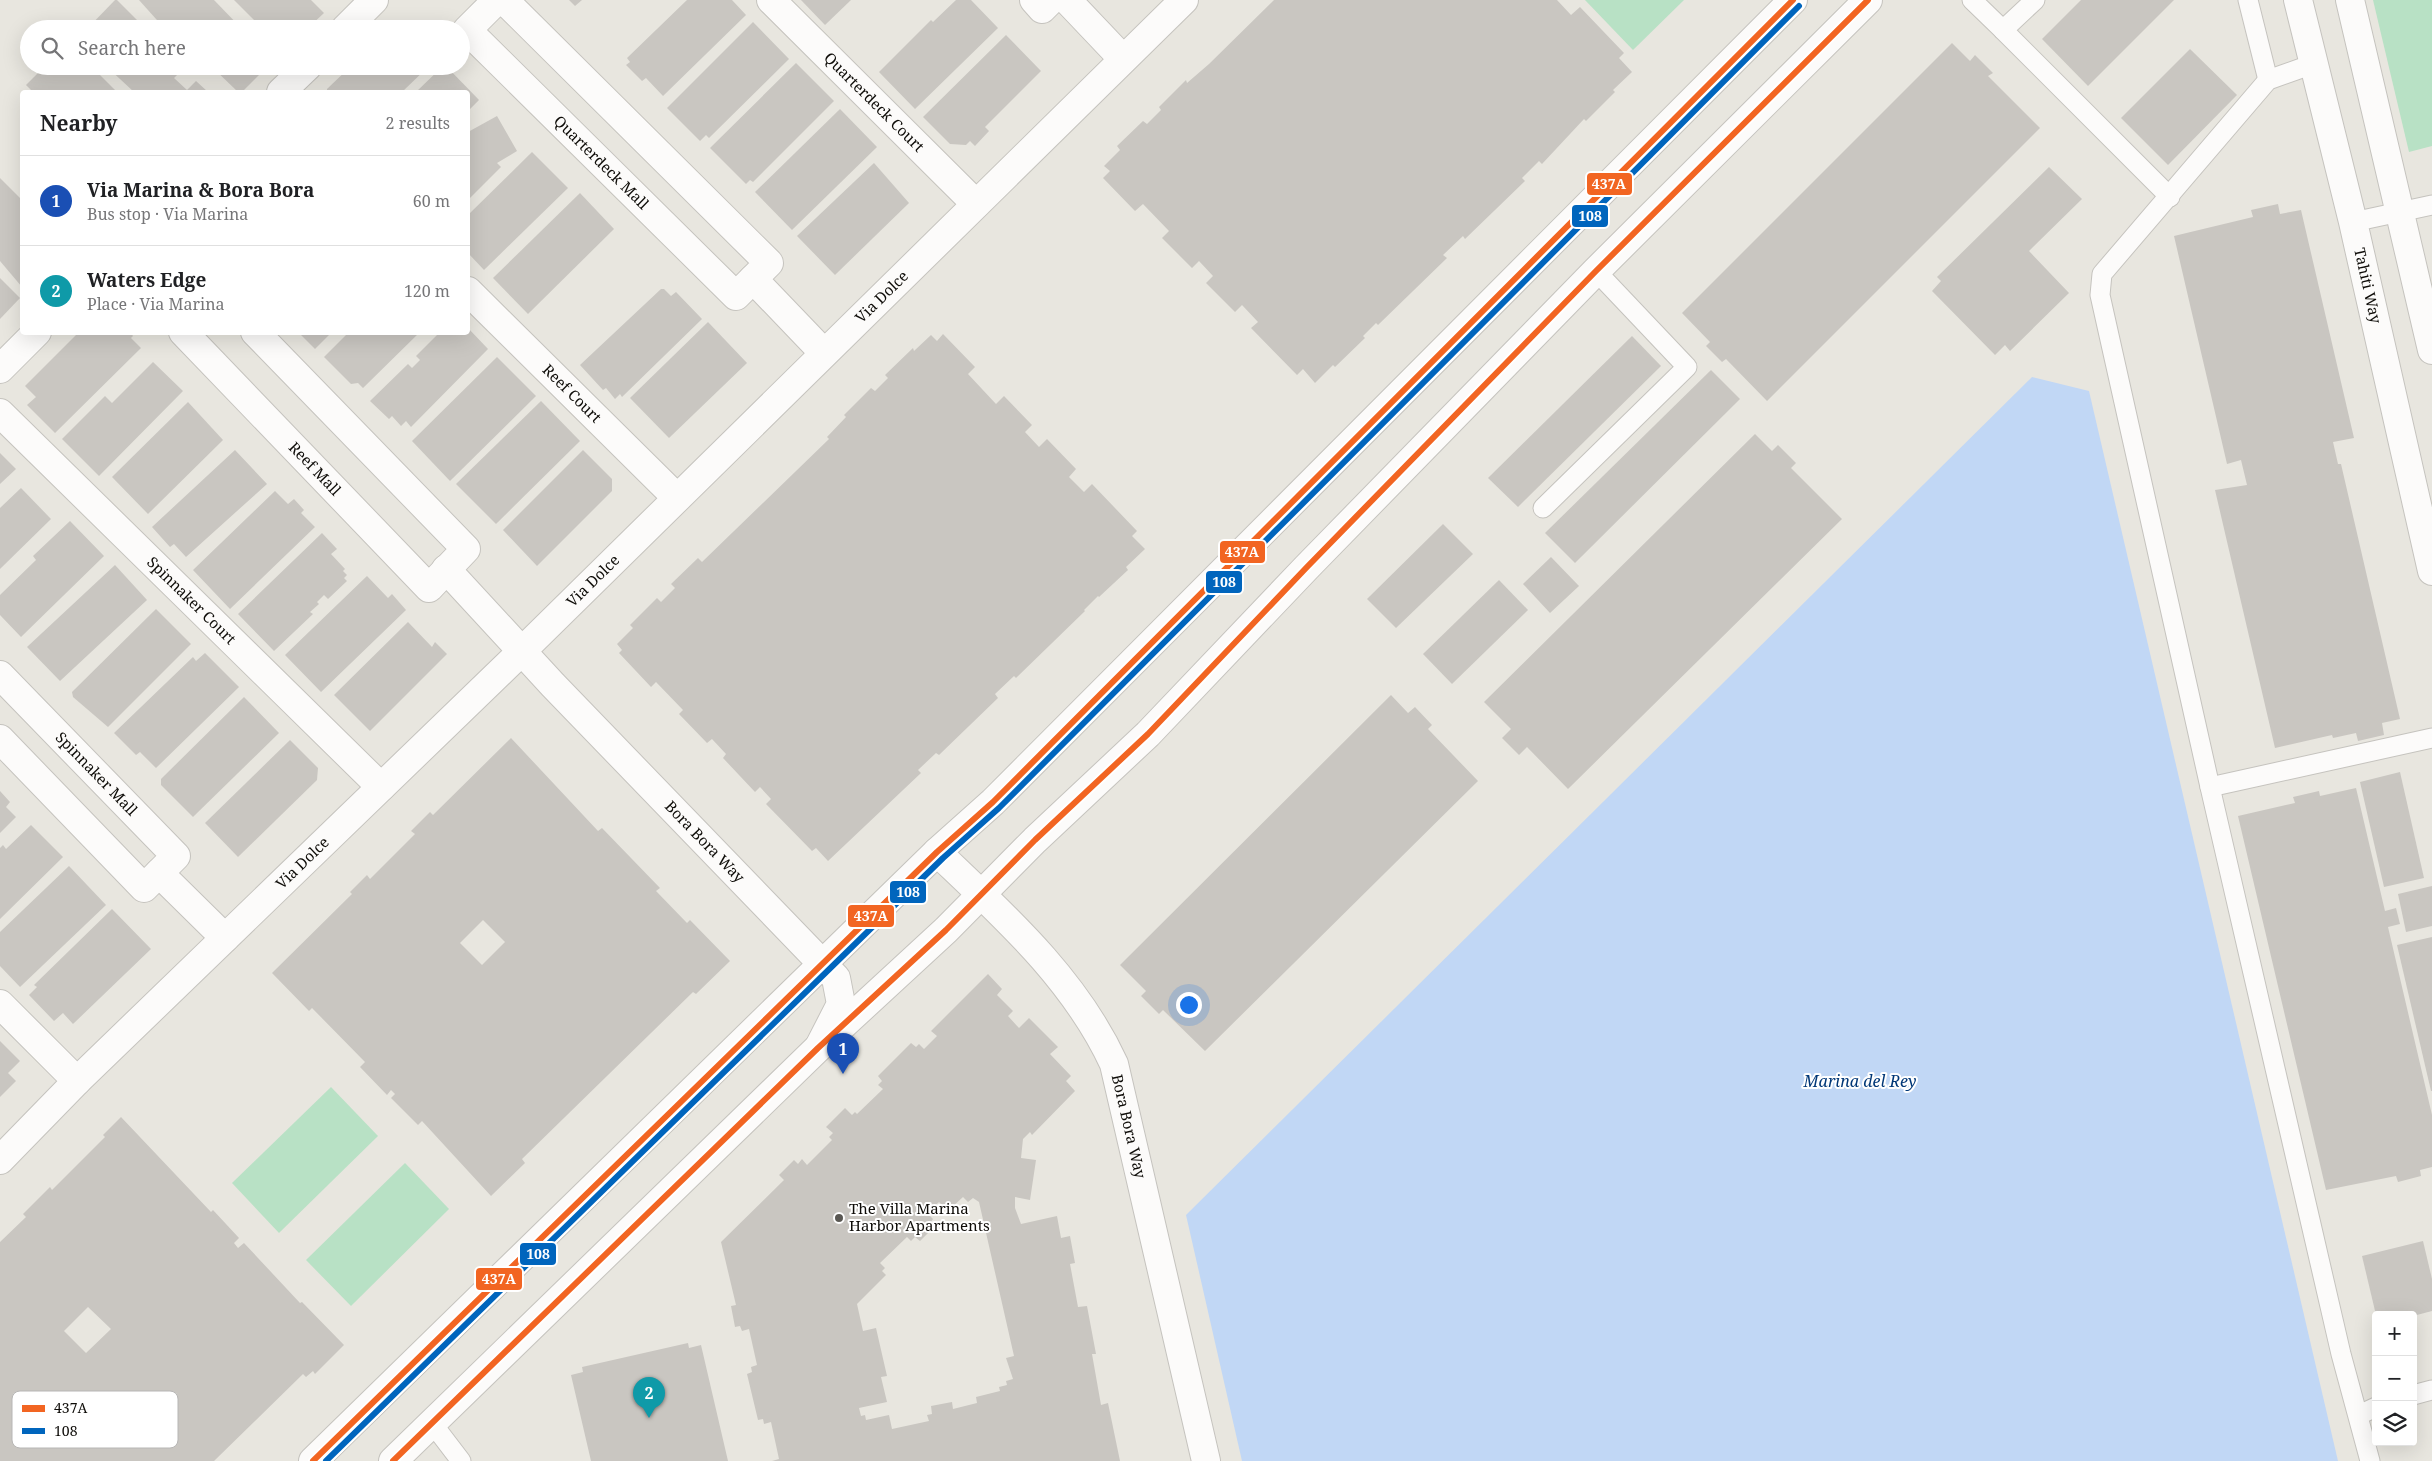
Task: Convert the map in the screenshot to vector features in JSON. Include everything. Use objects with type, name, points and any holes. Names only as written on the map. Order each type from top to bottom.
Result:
[{"type":"street","points":[[355,20],[374,0]]},
{"type":"street","name":"Quarterdeck Court","points":[[771,0],[976,204]]},
{"type":"street","points":[[1034,0],[1042,8],[1050,0]]},
{"type":"street","points":[[1067,0],[1123,60]]},
{"type":"street","name":"Via Dolce","points":[[0,1160],[76,1081],[522,651],[1184,0]]},
{"type":"street","points":[[313,1461],[937,852],[993,802],[1793,0]]},
{"type":"street","points":[[393,1461],[818,1048],[946,930],[1148,734],[1307,567],[1596,271],[1868,0]]},
{"type":"street","name":"Tahiti Way","points":[[2298,0],[2353,222],[2432,571]]},
{"type":"street","points":[[2350,0],[2430,333]]},
{"type":"street","name":"Quarterdeck Mall","points":[[470,26],[489,3],[769,263],[736,296],[470,33]]},
{"type":"street","points":[[283,90],[299,75]]},
{"type":"street","points":[[753,279],[824,353]]},
{"type":"street","name":"Reef Court","points":[[470,293],[676,498]]},
{"type":"street","points":[[0,369],[34,335]]},
{"type":"street","name":"Reef Mall","points":[[186,335],[429,588],[466,549],[258,335]]},
{"type":"street","name":"Spinnaker Court","points":[[0,413],[381,787]]},
{"type":"street","points":[[446,569],[522,651]]},
{"type":"street","name":"Bora Bora Way","points":[[522,651],[836,978],[840,1004],[818,1048]]},
{"type":"street","name":"Spinnaker Mall","points":[[0,675],[176,856],[144,888],[0,739]]},
{"type":"street","name":"Bora Bora Way","points":[[937,852],[1016,928],[1082,1005],[1100,1033],[1114,1064],[1206,1461]]},
{"type":"street","points":[[159,872],[225,938]]},
{"type":"street","points":[[0,1004],[76,1081]]},
{"type":"lane","points":[[1972,0],[2170,197]]},
{"type":"lane","points":[[2003,30],[2034,0]]},
{"type":"lane","points":[[2248,0],[2268,80]]},
{"type":"lane","points":[[2313,64],[2268,80],[2170,197],[2102,274],[2100,295],[2210,787],[2341,1354],[2368,1411],[2370,1461]]},
{"type":"lane","points":[[2353,222],[2432,205]]},
{"type":"lane","points":[[1543,508],[1687,367],[1596,271]]},
{"type":"lane","points":[[2210,787],[2432,738]]},
{"type":"lane","points":[[2417,1394],[2432,1390]]},
{"type":"lane","points":[[432,1423],[461,1461]]},
{"type":"green space","points":[[1585,0],[1684,0],[1633,50]]},
{"type":"green space","points":[[2373,0],[2432,0],[2432,146],[2409,152]]},
{"type":"green space","points":[[331,1087],[378,1136],[279,1233],[232,1183]]},
{"type":"green space","points":[[405,1163],[449,1209],[351,1306],[306,1260]]},
{"type":"water","name":"Marina del Rey","points":[[2032,377],[2089,391],[2338,1461],[1242,1461],[1186,1215]]},
{"type":"building","points":[[117,0],[137,20],[96,20]]},
{"type":"building","points":[[139,0],[214,0],[233,20],[157,20]]},
{"type":"building","points":[[234,0],[311,0],[324,13],[317,20],[254,20]]},
{"type":"building","points":[[569,0],[582,0],[575,6]]},
{"type":"building","points":[[687,0],[732,0],[746,15],[663,96],[646,78],[642,81],[626,65],[630,62],[627,58]]},
{"type":"building","points":[[801,0],[851,0],[825,25]]},
{"type":"building","points":[[956,0],[971,0],[998,28],[915,109],[879,72],[931,20],[933,22]]},
{"type":"building","points":[[1274,0],[1557,0],[1571,15],[1580,7],[1624,53],[1619,58],[1632,72],[1613,90],[1615,92],[1586,121],[1584,119],[1542,164],[1539,161],[1522,178],[1525,181],[1465,239],[1463,236],[1443,255],[1447,258],[1378,325],[1376,323],[1363,336],[1365,338],[1335,367],[1333,365],[1315,383],[1303,369],[1297,375],[1251,328],[1258,322],[1242,305],[1235,312],[1206,283],[1213,276],[1199,261],[1192,268],[1162,238],[1169,231],[1143,204],[1135,211],[1103,178],[1110,171],[1104,166],[1120,150],[1117,146],[1143,121],[1147,124],[1161,110],[1159,107],[1186,80],[1187,83],[1209,64]]},
{"type":"building","points":[[2081,0],[2174,0],[2088,86],[2042,39]]},
{"type":"building","points":[[753,22],[789,59],[709,138],[706,135],[700,141],[667,108]]},
{"type":"building","points":[[1006,35],[1041,71],[985,127],[989,131],[975,146],[970,141],[966,145],[950,144],[923,117]]},
{"type":"building","points":[[1952,43],[1970,61],[1975,55],[1993,73],[1988,76],[2040,128],[1767,401],[1726,359],[1722,362],[1706,346],[1710,342],[1682,313]]},
{"type":"building","points":[[2190,49],[2237,95],[2168,165],[2121,118]]},
{"type":"building","points":[[796,63],[834,101],[753,182],[750,180],[746,184],[710,148]]},
{"type":"building","points":[[36,75],[100,75],[115,90],[31,90],[26,85]]},
{"type":"building","points":[[116,75],[177,75],[174,78],[187,90],[132,90]]},
{"type":"building","points":[[220,75],[259,75],[244,90],[236,90]]},
{"type":"building","points":[[342,75],[420,75],[404,90],[327,89]]},
{"type":"building","points":[[434,75],[455,75],[469,90],[418,90]]},
{"type":"building","points":[[196,81],[206,90],[187,90]]},
{"type":"building","points":[[470,91],[479,100],[470,109]]},
{"type":"building","points":[[840,109],[877,147],[792,230],[755,192]]},
{"type":"building","points":[[497,116],[517,151],[497,163],[501,167],[470,198],[470,131]]},
{"type":"building","points":[[532,152],[568,188],[484,270],[470,255],[470,213]]},
{"type":"building","points":[[874,163],[909,203],[835,275],[797,236]]},
{"type":"building","points":[[2049,167],[2082,199],[2029,251],[2069,293],[2010,351],[2005,345],[1995,355],[1932,291],[1941,281],[1937,277]]},
{"type":"building","points":[[0,178],[20,198],[20,285],[0,261]]},
{"type":"building","points":[[580,193],[614,229],[528,314],[493,278]]},
{"type":"building","points":[[2278,204],[2280,214],[2301,210],[2354,438],[2333,442],[2338,464],[2341,464],[2400,719],[2382,723],[2384,735],[2358,741],[2356,733],[2333,738],[2332,735],[2275,748],[2215,490],[2247,485],[2241,460],[2227,464],[2174,236],[2253,217],[2251,210]]},
{"type":"building","points":[[0,278],[20,298],[0,319]]},
{"type":"building","points":[[661,289],[664,289],[671,296],[676,292],[702,319],[622,397],[620,394],[615,399],[606,388],[603,390],[580,365]]},
{"type":"building","points":[[708,322],[747,363],[669,438],[630,398]]},
{"type":"building","points":[[470,330],[488,349],[411,427],[406,421],[401,426],[392,416],[389,419],[370,401],[408,364],[412,368],[420,360],[416,356],[437,335],[470,335]]},
{"type":"building","points":[[943,334],[975,367],[968,374],[996,404],[1004,396],[1032,425],[1025,432],[1039,447],[1047,439],[1076,469],[1069,477],[1084,492],[1092,484],[1137,531],[1132,536],[1145,549],[1126,567],[1128,570],[1098,596],[1016,678],[1014,676],[995,694],[998,698],[939,755],[936,753],[918,770],[921,773],[828,861],[816,848],[812,851],[766,804],[771,799],[760,787],[755,792],[723,758],[726,754],[712,739],[707,743],[679,714],[683,710],[656,682],[651,687],[619,653],[622,650],[617,644],[633,628],[630,625],[657,598],[661,602],[675,588],[671,584],[698,558],[702,562],[829,439],[827,437],[846,417],[844,415],[871,388],[875,391],[888,378],[885,375],[913,348],[914,351],[931,335],[937,341]]},
{"type":"building","points":[[76,335],[132,335],[131,338],[141,348],[55,433],[27,405],[36,397],[25,386]]},
{"type":"building","points":[[301,335],[329,335],[315,349]]},
{"type":"building","points":[[346,335],[417,335],[363,388],[358,383],[351,384],[324,357]]},
{"type":"building","points":[[1632,336],[1661,366],[1518,507],[1488,478]]},
{"type":"building","points":[[497,357],[536,396],[450,481],[412,441]]},
{"type":"building","points":[[153,362],[183,391],[99,476],[62,439],[105,396],[112,403]]},
{"type":"building","points":[[1711,370],[1740,399],[1575,563],[1545,533]]},
{"type":"building","points":[[541,401],[580,441],[496,524],[456,484]]},
{"type":"building","points":[[188,402],[223,440],[148,514],[112,477]]},
{"type":"building","points":[[1755,434],[1772,451],[1778,445],[1796,463],[1791,468],[1842,519],[1568,789],[1527,747],[1519,755],[1502,738],[1511,729],[1484,702]]},
{"type":"building","points":[[235,450],[267,484],[186,557],[174,544],[170,547],[152,527]]},
{"type":"building","points":[[583,450],[612,479],[612,491],[537,566],[503,530]]},
{"type":"building","points":[[0,453],[16,469],[0,484]]},
{"type":"building","points":[[21,488],[51,519],[0,569],[0,508]]},
{"type":"building","points":[[275,491],[288,504],[294,499],[304,510],[301,513],[315,527],[230,609],[193,570]]},
{"type":"building","points":[[70,521],[104,556],[21,637],[0,615],[0,595],[36,560],[33,556]]},
{"type":"building","points":[[1443,524],[1473,554],[1396,628],[1367,599]]},
{"type":"building","points":[[322,533],[337,549],[331,554],[345,569],[343,571],[347,575],[344,578],[347,581],[328,599],[324,595],[317,602],[319,604],[310,612],[313,614],[274,651],[238,614]]},
{"type":"building","points":[[1551,557],[1579,586],[1550,613],[1523,584]]},
{"type":"building","points":[[115,565],[147,600],[60,681],[27,647]]},
{"type":"building","points":[[367,576],[388,598],[392,594],[406,610],[321,692],[285,655]]},
{"type":"building","points":[[1499,580],[1528,610],[1452,684],[1423,654]]},
{"type":"building","points":[[156,609],[191,644],[108,727],[73,697],[72,692]]},
{"type":"building","points":[[408,622],[432,647],[435,642],[447,654],[370,731],[334,695]]},
{"type":"building","points":[[205,653],[239,687],[156,768],[140,752],[136,755],[114,733],[193,657],[196,661]]},
{"type":"building","points":[[1391,695],[1408,713],[1415,707],[1432,725],[1428,729],[1478,781],[1205,1051],[1163,1010],[1159,1014],[1141,996],[1146,991],[1120,965]]},
{"type":"building","points":[[244,697],[279,733],[193,817],[161,785],[161,779]]},
{"type":"building","points":[[511,738],[598,831],[602,828],[660,888],[656,891],[687,923],[690,920],[730,961],[696,994],[693,992],[522,1159],[525,1163],[491,1196],[422,1121],[418,1125],[391,1098],[395,1094],[391,1090],[387,1095],[360,1067],[365,1062],[312,1008],[309,1011],[272,973],[352,894],[350,892],[367,875],[370,879],[415,834],[411,831],[430,812],[433,815]],"holes":[[[483,920],[505,942],[482,965],[460,943]]]},
{"type":"building","points":[[290,740],[318,768],[317,780],[238,857],[205,823]]},
{"type":"building","points":[[2400,772],[2424,878],[2384,887],[2360,782]]},
{"type":"building","points":[[2356,788],[2385,911],[2396,908],[2400,924],[2388,927],[2432,1115],[2432,1167],[2420,1170],[2421,1176],[2398,1182],[2396,1176],[2326,1190],[2238,816],[2295,803],[2293,797],[2319,791],[2320,796]]},
{"type":"building","points":[[0,791],[10,802],[6,807],[16,817],[0,833]]},
{"type":"building","points":[[31,825],[63,857],[0,919],[0,848],[3,845],[6,849]]},
{"type":"building","points":[[69,866],[106,905],[20,987],[0,966],[0,932]]},
{"type":"building","points":[[2432,886],[2432,926],[2406,932],[2398,894]]},
{"type":"building","points":[[112,909],[151,949],[73,1024],[63,1013],[54,1021],[29,995],[37,987],[34,985]]},
{"type":"building","points":[[2432,937],[2432,1091],[2431,1091],[2397,945]]},
{"type":"building","name":"The Villa Marina Harbor Apartments","points":[[988,974],[1002,989],[997,995],[1013,1011],[1008,1016],[1019,1028],[1029,1018],[1058,1047],[1050,1054],[1071,1076],[1066,1081],[1075,1091],[1032,1135],[1030,1132],[1023,1139],[1021,1158],[1036,1160],[1030,1200],[1015,1197],[1015,1208],[1021,1224],[1057,1216],[1061,1238],[1070,1236],[1075,1263],[1070,1264],[1078,1307],[1087,1306],[1096,1354],[1092,1354],[1101,1405],[1108,1403],[1120,1461],[772,1461],[779,1459],[771,1422],[764,1424],[763,1419],[758,1420],[747,1374],[752,1372],[751,1367],[757,1365],[749,1329],[742,1331],[740,1326],[735,1327],[731,1306],[736,1305],[721,1242],[784,1180],[779,1175],[794,1160],[798,1164],[802,1159],[807,1165],[832,1140],[829,1137],[833,1133],[826,1127],[845,1108],[852,1115],[855,1112],[857,1114],[883,1089],[878,1085],[882,1081],[878,1076],[911,1043],[916,1047],[919,1044],[924,1049],[937,1036],[931,1031]],"holes":[[[963,1197],[968,1202],[973,1198],[979,1202],[1014,1356],[1006,1358],[1013,1379],[1006,1381],[1007,1385],[999,1387],[1000,1391],[976,1397],[977,1403],[953,1409],[952,1402],[931,1406],[932,1414],[927,1415],[929,1421],[892,1429],[889,1415],[866,1420],[865,1415],[861,1416],[859,1408],[887,1402],[881,1377],[887,1376],[876,1328],[863,1331],[857,1304],[886,1275],[882,1271],[885,1268],[880,1263],[907,1237],[911,1241],[915,1237],[920,1241],[935,1226],[931,1222],[933,1219],[927,1213],[939,1202],[943,1206],[946,1203],[951,1208]]]},
{"type":"building","points":[[0,1041],[20,1061],[8,1073],[16,1081],[0,1097]]},
{"type":"building","points":[[121,1117],[211,1212],[213,1210],[239,1238],[234,1243],[238,1248],[244,1243],[300,1303],[302,1302],[344,1345],[315,1374],[313,1371],[306,1377],[303,1374],[214,1461],[0,1461],[0,1242],[26,1217],[23,1214],[50,1187],[52,1190],[105,1137],[103,1135]],"holes":[[[88,1307],[111,1329],[86,1353],[64,1331]]]},
{"type":"building","points":[[2423,1241],[2432,1279],[2432,1311],[2417,1315],[2417,1311],[2375,1311],[2362,1256]]},
{"type":"building","points":[[688,1343],[689,1348],[701,1345],[728,1461],[591,1461],[571,1375],[583,1372],[582,1367]]},
{"type":"transit line","name":"437A","points":[[313,1461],[937,852],[993,802],[1793,0]]},
{"type":"transit line","name":"437A","points":[[393,1461],[818,1048],[946,930],[1035,840],[1148,734],[1307,567],[1596,271],[1868,0]]},
{"type":"transit line","name":"108","points":[[326,1461],[943,858],[999,808],[1799,6]]},
{"type":"place","name":"Via Marina & Bora Bora","points":[[843,1074]]},
{"type":"place","name":"The Villa Marina Harbor Apartments","points":[[839,1218]]},
{"type":"place","name":"Waters Edge","points":[[649,1418]]}]
